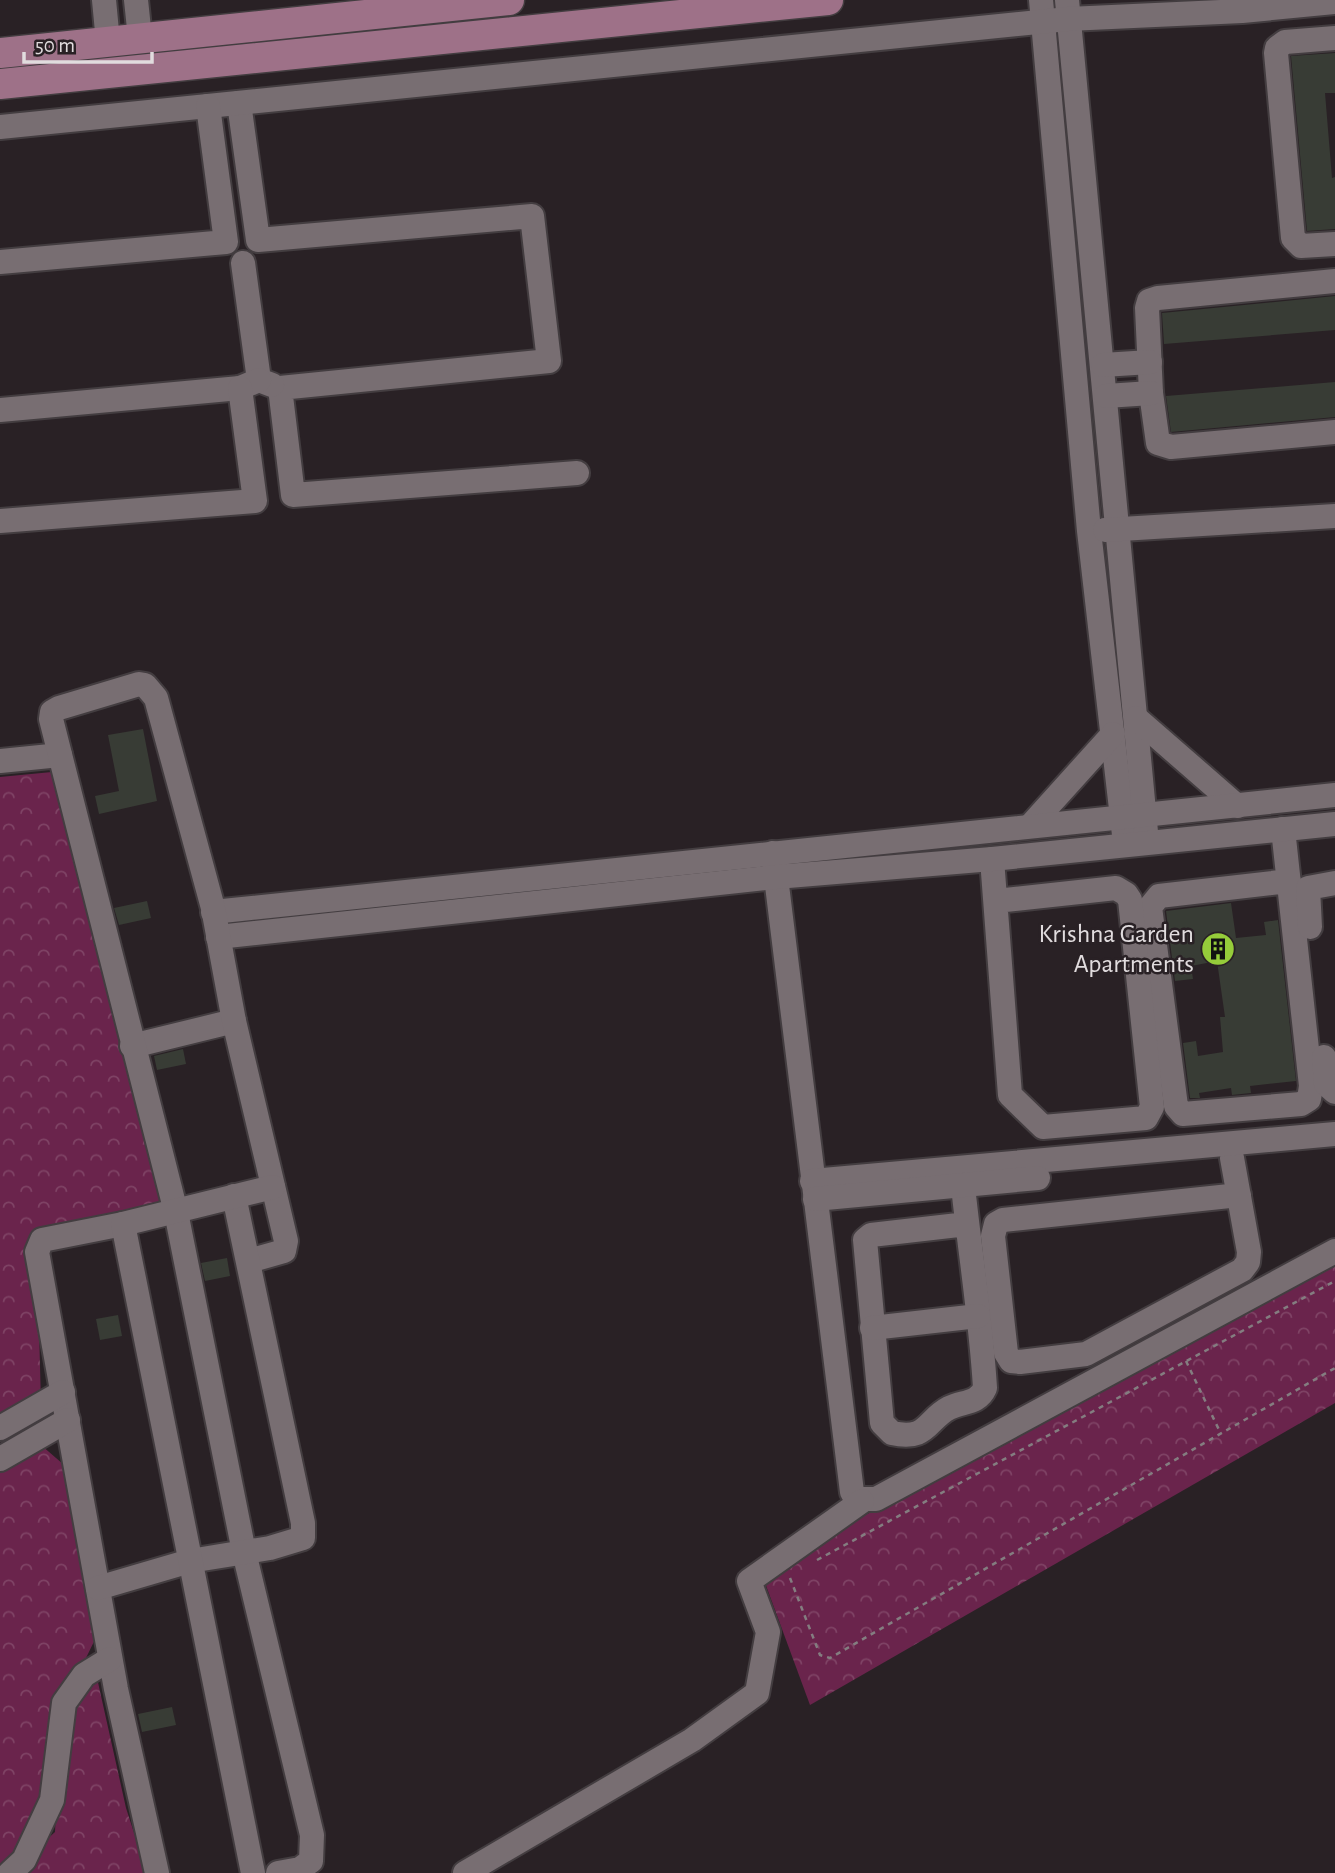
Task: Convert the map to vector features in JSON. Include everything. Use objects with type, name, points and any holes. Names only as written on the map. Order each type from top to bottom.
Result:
[{"type":"main road","points":[[0,53],[509,0]]},
{"type":"main road","points":[[0,84],[828,0]]},
{"type":"street","points":[[104,0],[108,42]]},
{"type":"street","points":[[136,0],[140,38]]},
{"type":"street","points":[[0,127],[239,103],[1055,10],[1335,2]]},
{"type":"street","points":[[1055,10],[1103,365],[1119,528],[1136,718],[1136,844]]},
{"type":"street","points":[[1055,10],[1089,531],[1112,734],[1134,817]]},
{"type":"street","points":[[1335,38],[1285,42],[1277,48],[1276,53],[1293,238],[1301,246],[1335,244]]},
{"type":"street","points":[[239,103],[258,240],[243,263]]},
{"type":"street","points":[[208,106],[226,242],[243,263],[260,385],[293,495]]},
{"type":"street","points":[[0,410],[549,361],[531,216],[258,240]]},
{"type":"street","points":[[0,262],[226,242]]},
{"type":"street","points":[[1335,281],[1154,298],[1147,308],[1155,438],[1164,447],[1335,432]]},
{"type":"street","points":[[1103,365],[1150,362]]},
{"type":"street","points":[[255,501],[260,385]]},
{"type":"street","points":[[1106,396],[1151,393]]},
{"type":"street","points":[[0,521],[577,473]]},
{"type":"street","points":[[1089,531],[1335,516]]},
{"type":"street","points":[[249,1261],[284,1251],[286,1247],[234,1021],[213,912],[156,698],[145,685],[132,685],[52,712],[51,719],[176,1212],[244,1552],[312,1835],[311,1861],[299,1869],[278,1873]]},
{"type":"street","points":[[1136,718],[1237,806]]},
{"type":"street","points":[[1031,825],[1112,734]]},
{"type":"street","points":[[0,761],[60,755]]},
{"type":"street","points":[[218,937],[783,864],[1031,825],[1134,817],[1335,795]]},
{"type":"street","points":[[213,912],[783,864],[992,859],[1335,824]]},
{"type":"street","points":[[821,1190],[1324,1135],[1309,1100],[1311,1086],[1283,829]]},
{"type":"street","points":[[992,859],[1008,1087],[1013,1099],[1043,1127],[1146,1118],[1152,1107],[1130,900],[1126,894],[1116,888],[996,901]]},
{"type":"street","points":[[783,864],[821,1190],[869,1500]]},
{"type":"street","points":[[1289,881],[1159,896],[1150,907],[1179,1111],[1191,1115],[1301,1104],[1309,1100]]},
{"type":"street","points":[[1335,883],[1308,888],[1307,897],[1326,1084],[1335,1092]]},
{"type":"street","points":[[132,1046],[234,1021]]},
{"type":"street","points":[[821,1190],[963,1185],[1335,1147]]},
{"type":"street","points":[[1232,1158],[1239,1195],[1249,1252],[1248,1262],[1242,1270],[1086,1354],[1020,1362],[1012,1361],[1006,1353],[993,1236],[996,1224],[1003,1220],[1239,1195]]},
{"type":"street","points":[[963,1185],[985,1388],[982,1395],[948,1409],[924,1431],[892,1433],[882,1423],[865,1240],[871,1235],[967,1224]]},
{"type":"street","points":[[157,1873],[110,1659],[37,1245],[49,1238],[176,1212],[273,1187]]},
{"type":"street","points":[[98,1588],[190,1561],[298,1541],[305,1531],[234,1196]]},
{"type":"street","points":[[123,1224],[253,1873]]},
{"type":"street","points":[[465,1873],[692,1740],[757,1693],[768,1632],[749,1581],[869,1500],[1335,1251]]},
{"type":"street","points":[[872,1328],[978,1316]]},
{"type":"street","points":[[0,1428],[63,1392]]},
{"type":"street","points":[[0,1459],[68,1420]]},
{"type":"street","points":[[9,1873],[24,1860],[52,1800],[64,1703],[84,1675],[110,1659]]},
{"type":"path","points":[[814,1562],[1335,1281]]},
{"type":"path","points":[[1186,1361],[1221,1434]]},
{"type":"path","points":[[790,1574],[790,1584],[820,1655],[830,1658],[1335,1368]]},
{"type":"green space","points":[[52,772],[176,1212],[37,1252],[41,1404],[0,1428],[0,777]]},
{"type":"green space","points":[[1335,1259],[1335,1403],[810,1705],[761,1572]]},
{"type":"green space","points":[[34,1439],[78,1477],[104,1621],[64,1703],[37,1838],[12,1871],[55,1832],[60,1730],[95,1669],[126,1808],[147,1873],[0,1873],[0,1461]]},
{"type":"building","points":[[1335,53],[1335,93],[1325,93],[1332,178],[1335,177],[1335,229],[1307,231],[1291,56]]},
{"type":"building","points":[[1335,296],[1335,330],[1164,344],[1162,313]]},
{"type":"building","points":[[1335,382],[1335,417],[1171,432],[1166,396]]},
{"type":"building","points":[[143,729],[157,801],[99,814],[95,796],[119,791],[108,735]]},
{"type":"building","points":[[147,901],[151,918],[119,925],[114,908]]},
{"type":"building","points":[[1231,903],[1236,938],[1266,935],[1264,922],[1278,920],[1296,1081],[1250,1086],[1251,1093],[1232,1095],[1231,1088],[1199,1093],[1200,1098],[1190,1098],[1183,1043],[1196,1041],[1198,1056],[1223,1052],[1220,1017],[1225,1017],[1217,961],[1191,966],[1193,979],[1175,981],[1166,911]]},
{"type":"building","points":[[183,1049],[186,1064],[157,1070],[154,1056]]},
{"type":"building","points":[[227,1258],[230,1276],[205,1281],[201,1263]]},
{"type":"building","points":[[118,1315],[122,1336],[100,1340],[96,1319]]},
{"type":"building","points":[[172,1707],[176,1725],[142,1732],[138,1714]]},
{"type":"place","name":"Krishna Garden Apartments","points":[[1218,949]]}]
